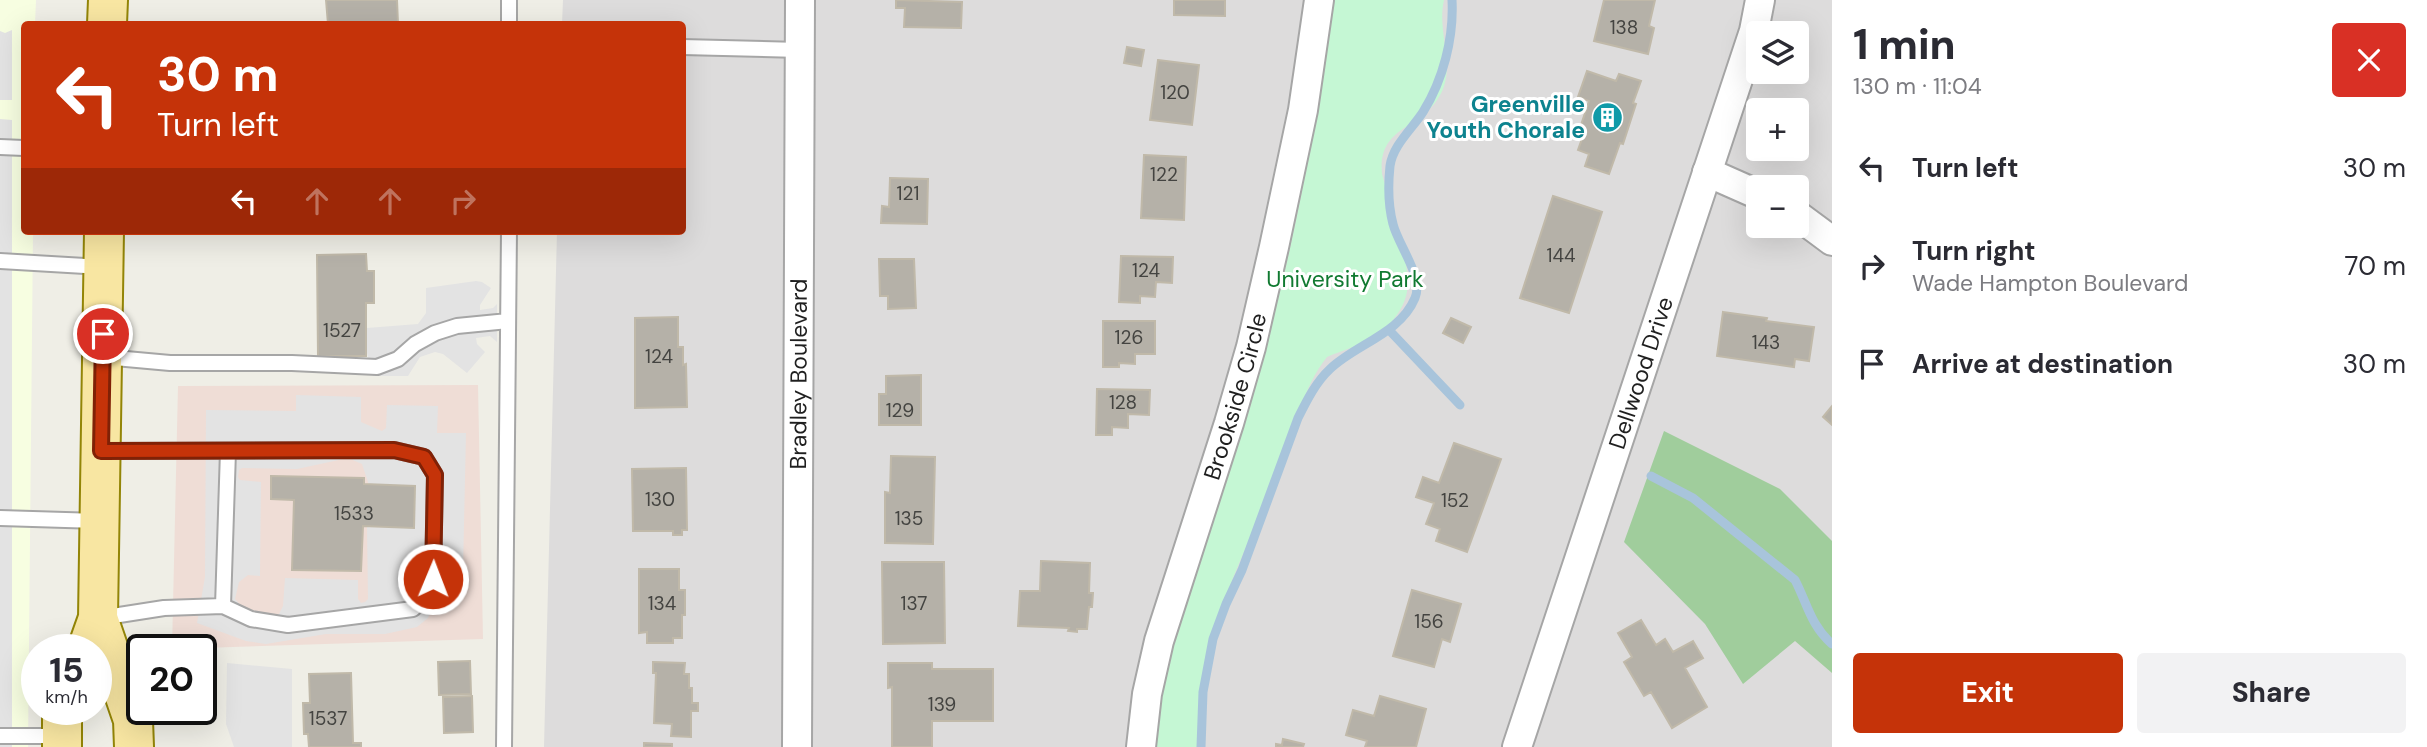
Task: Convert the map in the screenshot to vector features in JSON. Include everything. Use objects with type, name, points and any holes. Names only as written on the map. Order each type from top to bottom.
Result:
[{"type":"main road","points":[[107,21],[108,0]]},
{"type":"main road","points":[[92,634],[100,522],[104,249]]},
{"type":"main road","points":[[112,675],[134,720],[134,747]]},
{"type":"street","name":"Bradley Boulevard","points":[[797,747],[800,0]]},
{"type":"street","name":"Brookside Circle","points":[[1141,747],[1147,694],[1159,641],[1229,423],[1275,247],[1303,110],[1318,0]]},
{"type":"street","name":"Dellwood Drive","points":[[1517,747],[1754,31],[1760,0]]},
{"type":"street","points":[[1707,172],[1746,189]]},
{"type":"street","points":[[1809,224],[1832,241]]},
{"type":"lane","points":[[509,0],[509,21]]},
{"type":"lane","points":[[686,47],[800,50]]},
{"type":"lane","points":[[0,147],[21,148]]},
{"type":"lane","points":[[504,747],[509,235]]},
{"type":"lane","points":[[0,261],[104,249]]},
{"type":"lane","points":[[102,357],[170,363],[292,363],[377,367],[398,359],[415,344],[435,333],[457,326],[508,321]]},
{"type":"lane","points":[[92,634],[164,608],[223,606],[251,620],[288,625],[413,608],[430,593],[433,566],[435,475],[424,457],[394,450],[101,451]]},
{"type":"lane","points":[[223,606],[228,451]]},
{"type":"lane","points":[[0,518],[100,522]]},
{"type":"lane","points":[[0,736],[63,731]]},
{"type":"shaded area","points":[[0,0],[36,0],[35,21],[21,21],[21,235],[33,235],[29,634],[21,634],[21,725],[28,725],[28,747],[0,747]]},
{"type":"shaded area","points":[[563,0],[1832,0],[1832,747],[544,747],[557,235],[686,235],[686,21],[562,21]]},
{"type":"shaded area","points":[[12,30],[12,100],[0,100],[0,31],[5,33]]},
{"type":"shaded area","points":[[0,119],[12,120],[12,747],[0,747]]},
{"type":"shaded area","points":[[476,281],[491,288],[480,305],[480,310],[493,308],[497,304],[497,342],[490,336],[476,338],[477,344],[485,352],[467,373],[443,354],[435,352],[420,357],[408,376],[373,376],[367,353],[367,328],[418,324],[426,313],[426,288]]},
{"type":"shaded area","points":[[478,385],[483,639],[217,648],[217,634],[172,634],[178,386]]},
{"type":"shaded area","points":[[296,395],[361,397],[361,422],[382,431],[386,428],[387,405],[438,406],[437,433],[466,433],[463,570],[442,569],[438,572],[438,599],[428,618],[417,627],[385,634],[326,634],[266,644],[246,641],[197,623],[205,577],[206,410],[296,411]],"holes":[[[348,458],[362,464],[369,485],[415,486],[414,528],[367,527],[368,599],[361,603],[358,599],[358,580],[285,578],[283,606],[279,614],[275,616],[257,613],[242,607],[235,599],[239,582],[248,575],[260,576],[261,482],[240,480],[239,470],[297,469]]]},
{"type":"shaded area","points":[[227,663],[292,669],[292,747],[234,747],[226,724]]},
{"type":"green space","name":"University Park","points":[[1334,0],[1444,0],[1442,13],[1447,64],[1443,88],[1428,110],[1392,138],[1382,159],[1382,174],[1407,270],[1406,296],[1398,314],[1380,333],[1327,357],[1319,369],[1305,395],[1281,465],[1219,618],[1208,667],[1199,747],[1153,747],[1168,658],[1193,571],[1250,400],[1277,302],[1310,151]]},
{"type":"green space","points":[[1664,431],[1780,489],[1832,541],[1832,673],[1795,641],[1743,684],[1705,624],[1624,542]]},
{"type":"building","points":[[326,0],[397,0],[398,21],[328,21]]},
{"type":"building","points":[[896,0],[962,2],[961,28],[904,27],[905,8],[896,8]]},
{"type":"building","points":[[1174,0],[1225,0],[1225,16],[1174,15]]},
{"type":"building","points":[[1604,0],[1655,0],[1649,26],[1654,28],[1648,54],[1594,41]]},
{"type":"building","points":[[1127,47],[1144,50],[1141,66],[1124,63]]},
{"type":"building","points":[[1158,60],[1199,65],[1192,125],[1150,120]]},
{"type":"building","name":"Greenville Youth Chorale","points":[[1587,71],[1616,81],[1619,74],[1641,81],[1623,144],[1620,143],[1609,174],[1585,166],[1589,154],[1578,150],[1584,133],[1579,131],[1589,101],[1578,97]]},
{"type":"building","points":[[1144,155],[1186,157],[1184,220],[1141,218]]},
{"type":"building","points":[[890,178],[928,179],[927,224],[881,223],[882,206],[889,207]]},
{"type":"building","points":[[1553,196],[1602,212],[1569,313],[1520,298]]},
{"type":"building","points":[[366,254],[367,271],[374,271],[374,303],[366,303],[366,356],[318,356],[317,255]]},
{"type":"building","points":[[1121,256],[1173,257],[1172,283],[1156,282],[1155,297],[1140,296],[1140,303],[1119,302]]},
{"type":"building","points":[[879,259],[914,259],[916,308],[888,309],[888,296],[880,296]]},
{"type":"building","points":[[1723,312],[1814,327],[1809,361],[1795,359],[1794,367],[1717,356]]},
{"type":"building","points":[[678,317],[678,347],[683,347],[683,365],[686,364],[687,407],[635,408],[635,318]]},
{"type":"building","points":[[1451,318],[1471,327],[1463,343],[1443,333]]},
{"type":"building","points":[[1103,321],[1155,321],[1155,354],[1135,354],[1135,364],[1119,363],[1119,367],[1103,367]]},
{"type":"building","points":[[921,375],[921,425],[879,425],[879,394],[886,394],[886,376]]},
{"type":"building","points":[[1097,389],[1150,390],[1149,415],[1128,414],[1128,428],[1112,427],[1112,435],[1096,435]]},
{"type":"building","points":[[1832,406],[1832,425],[1823,417]]},
{"type":"building","points":[[1454,443],[1501,459],[1467,552],[1436,541],[1440,529],[1426,524],[1434,503],[1416,497],[1423,477],[1439,483]]},
{"type":"building","points":[[891,456],[935,457],[933,544],[885,543],[885,492],[890,493]]},
{"type":"building","points":[[686,468],[687,530],[682,530],[682,535],[673,535],[673,531],[633,531],[632,469]]},
{"type":"building","points":[[271,476],[364,478],[364,484],[415,486],[414,528],[363,526],[361,571],[292,570],[294,500],[271,499]]},
{"type":"building","points":[[1041,561],[1090,563],[1089,593],[1093,593],[1087,629],[1077,629],[1077,632],[1068,631],[1069,628],[1018,626],[1020,591],[1040,591]]},
{"type":"building","points":[[882,562],[944,562],[945,643],[883,644]]},
{"type":"building","points":[[639,569],[679,569],[679,590],[685,590],[685,615],[682,615],[682,638],[673,638],[673,643],[647,643],[647,632],[639,633]]},
{"type":"building","points":[[1412,590],[1461,604],[1450,642],[1442,639],[1434,667],[1393,656]]},
{"type":"building","points":[[1641,620],[1656,645],[1665,639],[1673,652],[1693,641],[1703,658],[1685,668],[1707,707],[1672,728],[1651,692],[1644,696],[1624,662],[1632,657],[1618,633]]},
{"type":"building","points":[[470,661],[471,694],[439,695],[438,662]]},
{"type":"building","points":[[653,662],[685,663],[684,674],[689,674],[692,703],[698,703],[698,711],[691,711],[691,737],[671,736],[672,724],[654,723],[656,673],[653,673]]},
{"type":"building","points":[[888,663],[932,663],[932,669],[993,669],[993,721],[932,721],[932,747],[892,747],[892,687],[888,688]]},
{"type":"building","points":[[351,673],[353,743],[361,743],[361,747],[309,747],[308,734],[304,734],[303,703],[310,703],[309,674]]},
{"type":"building","points":[[472,696],[473,732],[444,733],[443,697]]},
{"type":"building","points":[[1380,696],[1426,709],[1416,747],[1365,747],[1367,741],[1346,735],[1353,710],[1374,716]]},
{"type":"building","points":[[1283,739],[1304,744],[1303,747],[1276,747],[1276,744],[1282,745]]},
{"type":"building","points":[[644,743],[672,744],[672,747],[644,747]]},
{"type":"waterway","points":[[1201,747],[1203,692],[1213,639],[1242,570],[1298,418],[1325,374],[1399,321],[1415,298],[1416,281],[1391,217],[1390,166],[1399,144],[1430,100],[1441,73],[1449,44],[1452,0]]},
{"type":"waterway","points":[[1389,330],[1460,405]]},
{"type":"waterway","points":[[1651,476],[1693,498],[1795,580],[1814,622],[1832,644]]},
{"type":"place","name":"Greenville Youth Chorale","points":[[1608,117]]},
{"type":"route","points":[[103,334],[101,451],[394,450],[424,457],[435,475],[433,579]]}]
